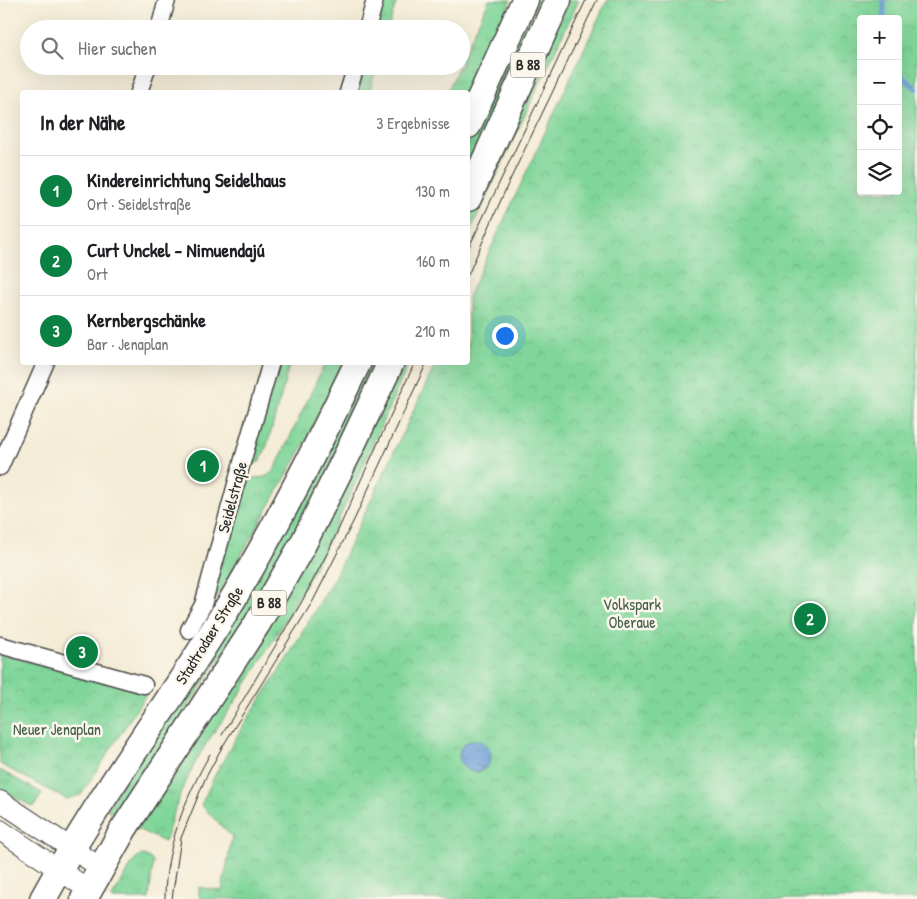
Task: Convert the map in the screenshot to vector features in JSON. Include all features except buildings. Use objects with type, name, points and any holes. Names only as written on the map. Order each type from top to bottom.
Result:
[{"type":"main road","name":"B 88","points":[[470,121],[525,0]]},
{"type":"main road","name":"B 88","points":[[470,194],[558,0]]},
{"type":"main road","name":"Stadtrodaer Straße","points":[[43,899],[100,804],[218,622],[264,545],[309,464],[357,365]]},
{"type":"main road","name":"Stadtrodaer Straße","points":[[92,886],[123,830],[257,624],[307,535],[352,448],[390,365]]},
{"type":"street","points":[[161,20],[167,0]]},
{"type":"street","points":[[369,20],[375,0]]},
{"type":"street","points":[[141,90],[145,75]]},
{"type":"street","points":[[349,90],[353,75]]},
{"type":"street","points":[[0,466],[45,365]]},
{"type":"street","name":"Seidelstraße","points":[[189,630],[203,605],[270,365]]},
{"type":"street","points":[[0,645],[144,685]]},
{"type":"street","points":[[0,801],[92,886]]},
{"type":"street","points":[[0,830],[66,860]]},
{"type":"green space","points":[[382,0],[397,0],[391,20],[376,20]]},
{"type":"green space","points":[[489,0],[511,0],[469,90],[448,90],[455,75],[470,75],[470,41]]},
{"type":"green space","points":[[534,0],[539,0],[501,83],[491,119],[470,164],[470,140]]},
{"type":"green space","points":[[569,0],[579,0],[470,232],[470,214]]},
{"type":"green space","name":"Volkspark Oberaue","points":[[607,0],[917,0],[917,899],[201,899],[199,887],[222,891],[232,837],[201,805],[215,775],[241,729],[286,660],[334,578],[435,365],[470,365],[470,293]]},
{"type":"green space","points":[[360,75],[374,75],[370,90],[356,90]]},
{"type":"green space","points":[[277,365],[289,365],[267,446],[260,461],[254,465],[250,457]]},
{"type":"green space","points":[[324,365],[342,365],[305,443],[207,613],[244,479],[265,477],[274,471]]},
{"type":"green space","points":[[367,365],[378,365],[322,482],[266,587],[118,815],[107,810]]},
{"type":"green space","points":[[401,365],[408,365],[322,553],[274,639],[199,755],[182,792],[165,842],[137,829]]},
{"type":"green space","name":"Neuer Jenaplan","points":[[0,654],[147,693],[81,795],[66,799],[0,764]]},
{"type":"green space","points":[[0,770],[42,793],[34,807],[0,788]]},
{"type":"green space","points":[[142,855],[148,857],[153,862],[149,899],[111,899],[135,859]]},
{"type":"water","points":[[475,740],[481,741],[486,745],[490,750],[490,762],[486,767],[481,771],[475,772],[469,771],[464,767],[460,762],[459,756],[460,750],[464,745],[469,741]]},
{"type":"waterway","points":[[884,0],[884,15]]},
{"type":"waterway","points":[[902,76],[917,89]]},
{"type":"tram line","points":[[470,245],[586,0]]},
{"type":"tram line","points":[[470,270],[508,184],[597,0]]},
{"type":"tram line","points":[[222,735],[301,603],[329,550],[414,365]]},
{"type":"tram line","points":[[172,899],[181,838],[205,779],[221,749],[313,601],[354,520],[426,365]]},
{"type":"tram line","points":[[165,899],[169,861],[178,824],[192,788],[210,754]]},
{"type":"place","name":"Kindereinrichtung Seidelhaus","points":[[203,466]]},
{"type":"place","name":"Curt Unckel - Nimuendajú","points":[[810,619]]},
{"type":"place","name":"Kernbergschänke","points":[[82,652]]}]
